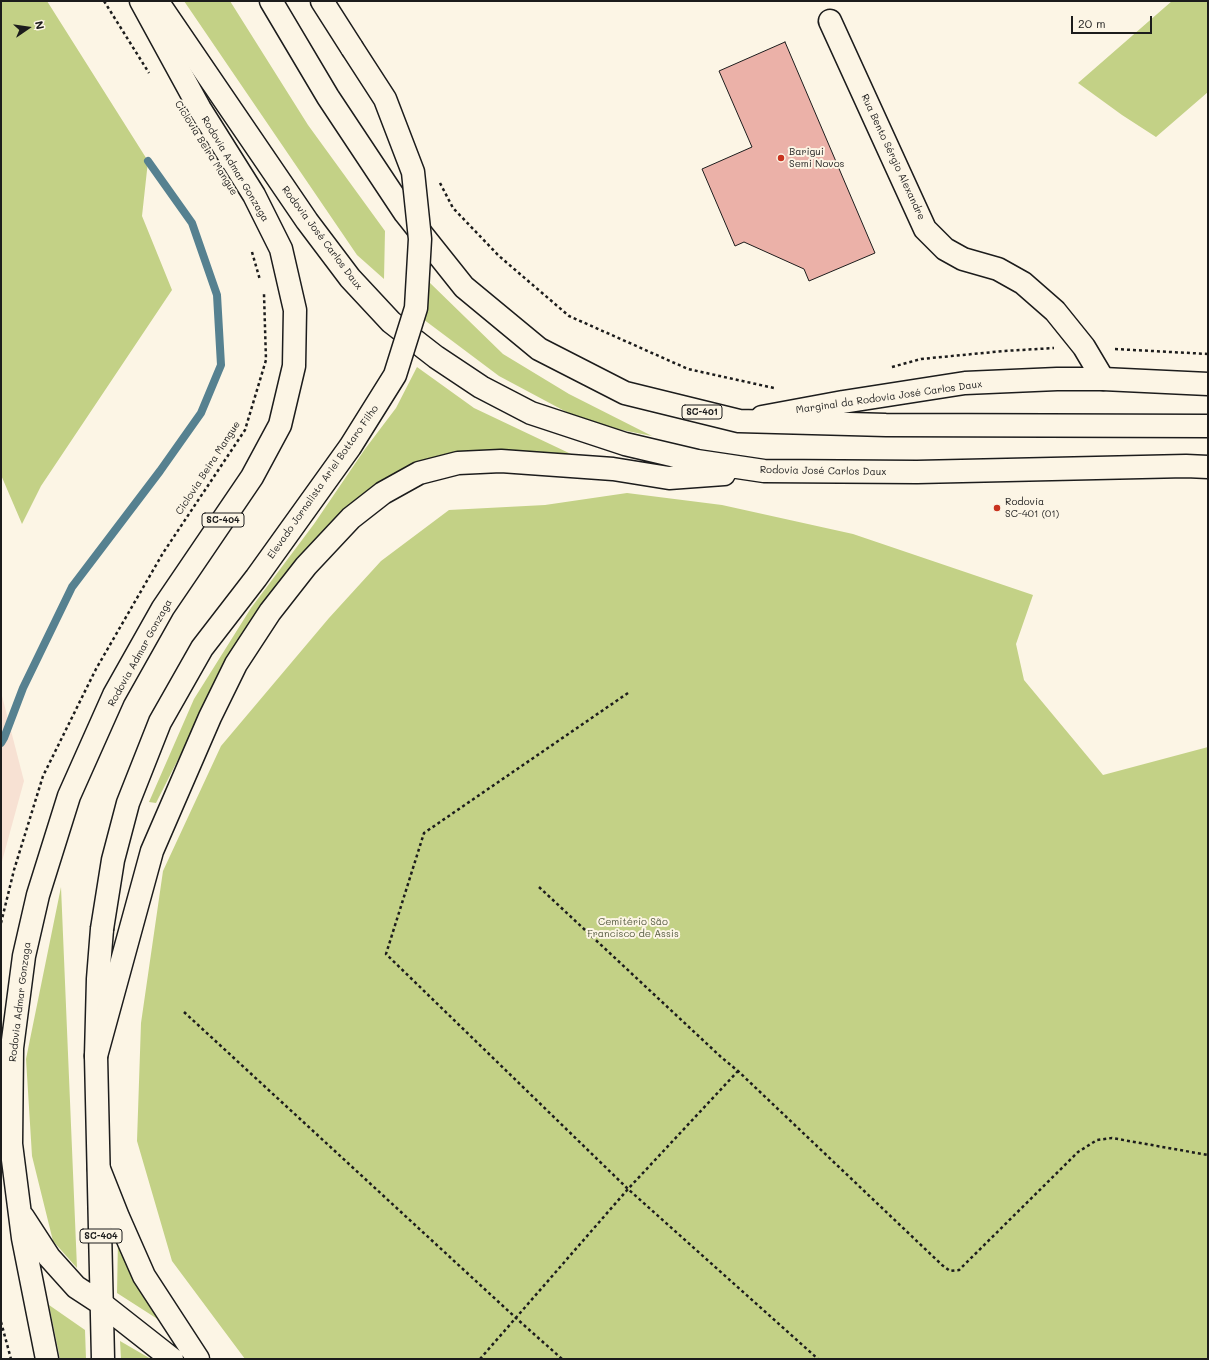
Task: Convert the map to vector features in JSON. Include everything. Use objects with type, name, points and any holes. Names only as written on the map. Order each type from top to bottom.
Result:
[{"type":"main road","name":"Rodovia Admar Gonzaga","points":[[47,1359],[23,1238],[11,1144],[12,1048],[24,956],[38,895],[69,796],[114,695],[163,608],[252,477],[280,425],[294,366],[295,310],[281,249],[254,195],[200,109],[141,1]]},
{"type":"main road","name":"Rodovia José Carlos Daux","points":[[157,1],[307,221],[350,278],[391,322],[425,348],[481,387],[531,413],[625,444],[698,461],[764,471],[917,472],[1186,466],[1208,467]]},
{"type":"main road","name":"SC-401","points":[[271,1],[328,97],[405,213],[464,288],[539,349],[625,393],[738,421],[886,425],[1208,426]]},
{"type":"main road","name":"Elevado Jornalista Ariel Bottaro Filho","points":[[96,1056],[98,979],[102,929],[113,860],[128,803],[160,722],[202,648],[256,578],[350,447],[395,375],[416,308],[420,239],[413,172],[384,98],[322,1]]},
{"type":"main road","name":"Rua Bento Sérgio Alexandre","points":[[830,21],[925,229],[945,249],[963,259],[998,269],[1023,283],[1055,311],[1084,347],[1103,379]]},
{"type":"main road","name":"Marginal da Rodovia José Carlos Daux","points":[[738,421],[843,402],[965,383],[1057,379],[1103,379],[1208,384]]},
{"type":"main road","points":[[96,1056],[152,852],[210,717],[236,664],[270,612],[306,566],[351,518],[383,493],[419,473],[458,463],[501,461],[546,464],[614,469],[669,478],[764,471]]},
{"type":"main road","name":"SC-404","points":[[96,1056],[103,1359]]},
{"type":"main road","points":[[99,1168],[118,1217],[144,1276],[198,1359]]},
{"type":"main road","points":[[20,1212],[49,1257],[76,1287],[102,1304],[172,1359]]},
{"type":"path","points":[[104,1],[151,75]]},
{"type":"path","points":[[439,181],[453,208],[499,256],[568,316],[688,369],[772,388],[780,387]]},
{"type":"path","points":[[251,247],[262,284]]},
{"type":"path","name":"Ciclovia Beira Mangue","points":[[1,923],[14,870],[43,776],[60,740],[96,669],[163,553],[245,430],[266,360],[264,292]]},
{"type":"path","points":[[886,369],[921,359],[1004,351],[1084,347],[1208,354]]},
{"type":"path","points":[[628,693],[424,833],[386,954],[628,1189],[818,1359]]},
{"type":"path","points":[[539,888],[721,1057],[738,1071],[942,1266],[950,1271],[959,1270],[1078,1152],[1097,1140],[1112,1138],[1208,1155]]},
{"type":"path","points":[[184,1012],[562,1359]]},
{"type":"path","points":[[480,1359],[628,1189],[738,1071]]},
{"type":"path","points":[[1,1322],[11,1359]]},
{"type":"shaded area","points":[[1,692],[24,781],[1,865]]},
{"type":"green space","points":[[1,1],[47,1],[148,161],[142,216],[172,290],[41,486],[22,524],[1,475]]},
{"type":"green space","points":[[184,1],[230,1],[308,125],[385,231],[384,279],[357,255]]},
{"type":"green space","points":[[1172,1],[1208,1],[1208,92],[1156,137],[1122,115],[1078,83]]},
{"type":"green space","points":[[428,281],[503,354],[569,394],[652,436],[587,423],[499,376],[423,319]]},
{"type":"green space","points":[[417,367],[474,408],[590,463],[503,452],[467,452],[434,461],[372,491],[207,702],[156,803],[149,802],[194,699],[251,608],[314,524],[365,449],[396,408]]},
{"type":"green space","name":"Cemitério São Francisco de Assis","points":[[627,493],[722,505],[853,534],[1033,595],[1016,644],[1024,680],[1103,775],[1208,747],[1208,1359],[245,1359],[172,1261],[137,1141],[141,1023],[163,871],[221,746],[329,618],[381,561],[449,510],[545,505]]},
{"type":"green space","points":[[61,887],[77,1268],[53,1241],[32,1156],[26,1059]]},
{"type":"green space","points":[[118,1239],[170,1327],[117,1293]]},
{"type":"green space","points":[[49,1305],[85,1330],[86,1359],[60,1359]]},
{"type":"green space","points":[[120,1341],[151,1359],[121,1359]]},
{"type":"building","name":"Barigui Semi Novos","points":[[785,42],[875,253],[809,281],[804,269],[744,242],[735,246],[702,169],[752,147],[719,71]]},
{"type":"waterway","points":[[1,743],[23,688],[72,587],[160,471],[201,413],[221,365],[217,295],[192,223],[148,161]]},
{"type":"place","name":"Barigui Semi Novos","points":[[781,158]]},
{"type":"place","name":"Rodovia SC-401 (01)","points":[[997,508]]}]
